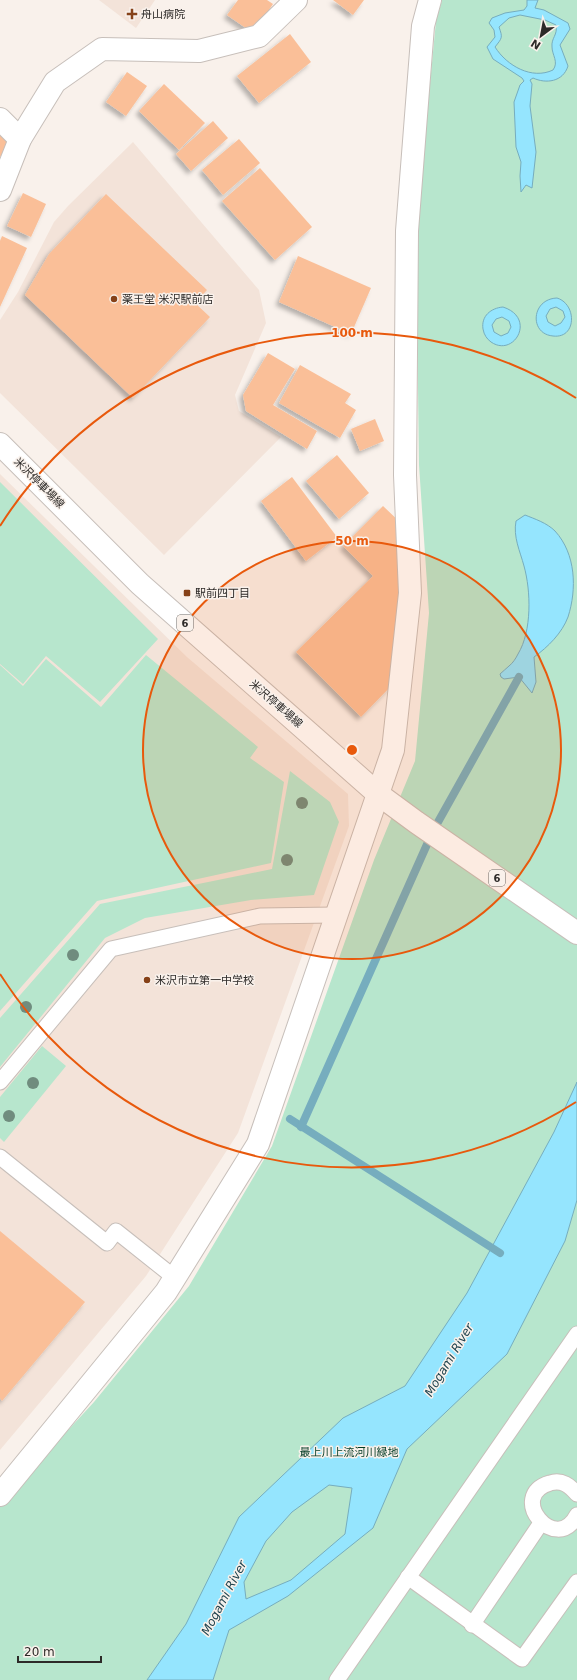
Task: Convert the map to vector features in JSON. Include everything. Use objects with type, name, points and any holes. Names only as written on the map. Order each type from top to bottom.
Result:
[{"type":"street","points":[[0,190],[20,139],[55,82],[102,50],[198,51],[221,46],[259,36],[296,0]]},
{"type":"street","points":[[0,1494],[166,1292],[258,1144],[335,915],[393,750],[410,593],[405,475],[407,231],[423,26],[430,0]]},
{"type":"street","points":[[0,119],[20,139]]},
{"type":"street","name":"米沢停車場線","points":[[0,444],[140,584],[378,794],[577,934]]},
{"type":"lane","points":[[0,1082],[111,949],[260,916],[335,915]]},
{"type":"lane","points":[[0,1157],[107,1242],[116,1231],[175,1278]]},
{"type":"lane","points":[[337,1680],[577,1334]]},
{"type":"lane","points":[[575,1486],[563,1482],[545,1484],[538,1490],[532,1507],[535,1516],[541,1523],[549,1528],[558,1529],[567,1526],[577,1515]]},
{"type":"lane","points":[[472,1625],[541,1523]]},
{"type":"lane","points":[[408,1578],[472,1625],[522,1659],[577,1582]]},
{"type":"shaded area","name":"舟山病院","points":[[99,0],[155,0],[136,28]]},
{"type":"shaded area","name":"薬王堂 米沢駅前店","points":[[133,142],[259,290],[266,323],[235,395],[239,411],[281,437],[164,555],[0,393],[0,320],[18,292],[54,222],[68,206]]},
{"type":"shaded area","name":"米沢市立第一中学校","points":[[0,474],[187,657],[348,794],[349,826],[238,1133],[146,1276],[0,1450]]},
{"type":"green space","name":"最上川上流河川緑地","points":[[442,0],[577,0],[577,1680],[0,1680],[0,1504],[94,1402],[189,1286],[272,1146],[374,860],[415,761],[429,613],[419,465],[416,230],[436,21]]},
{"type":"green space","points":[[0,482],[158,639],[100,702],[46,656],[23,684],[0,664]]},
{"type":"green space","points":[[146,655],[258,747],[250,758],[284,782],[271,863],[97,901],[0,1011],[0,665],[23,686],[46,659],[101,707]]},
{"type":"green space","points":[[290,771],[330,802],[339,822],[314,895],[251,900],[145,918],[105,938],[0,1067],[0,1018],[100,904],[272,869]]},
{"type":"green space","points":[[42,1046],[66,1066],[4,1142],[0,1138],[0,1097]]},
{"type":"water","points":[[527,0],[538,0],[535,8],[544,10],[568,23],[570,29],[560,45],[568,66],[566,71],[554,80],[543,81],[533,78],[530,80],[532,84],[530,106],[536,152],[532,188],[526,185],[521,192],[521,162],[516,147],[514,102],[520,85],[524,81],[522,78],[493,59],[487,47],[495,37],[494,30],[489,23],[492,18],[505,13],[524,10],[527,6]],"holes":[[[520,15],[545,20],[556,25],[556,31],[552,41],[552,50],[555,61],[555,67],[553,70],[545,73],[537,73],[521,69],[506,60],[495,47],[501,38],[499,27],[509,18]]]},
{"type":"water","points":[[557,298],[564,301],[571,313],[572,320],[570,327],[567,332],[561,335],[553,336],[545,334],[537,323],[536,317],[538,310],[542,304],[548,300]],"holes":[[[556,307],[563,311],[565,317],[561,323],[555,326],[548,322],[546,316],[550,309]]]},
{"type":"water","points":[[503,307],[513,312],[519,319],[520,327],[518,335],[514,341],[507,345],[500,346],[488,340],[483,331],[485,317],[491,311]],"holes":[[[502,317],[509,321],[511,327],[508,333],[501,336],[494,332],[492,325],[496,319]]]},
{"type":"water","points":[[525,515],[541,522],[555,531],[567,550],[573,572],[573,595],[568,617],[562,629],[554,639],[534,657],[536,682],[532,693],[519,677],[504,679],[500,674],[517,656],[523,645],[528,623],[528,587],[515,533],[516,521]]},
{"type":"water","name":"Mogami River","points":[[577,1082],[577,1200],[565,1241],[507,1354],[407,1449],[373,1528],[288,1596],[229,1630],[213,1680],[147,1680],[186,1624],[239,1517],[343,1418],[405,1386],[467,1293],[554,1132]],"holes":[[[329,1485],[352,1488],[345,1534],[291,1580],[246,1599],[244,1582],[266,1541],[292,1512]]]},
{"type":"building","points":[[238,0],[267,0],[273,4],[253,33],[227,15]]},
{"type":"building","points":[[333,0],[364,0],[353,15]]},
{"type":"building","points":[[290,34],[311,62],[259,103],[237,76]]},
{"type":"building","points":[[127,72],[147,86],[126,116],[106,102]]},
{"type":"building","points":[[164,84],[205,123],[179,150],[139,111]]},
{"type":"building","points":[[213,121],[228,138],[191,171],[176,154]]},
{"type":"building","points":[[0,134],[11,141],[0,157]]},
{"type":"building","points":[[239,139],[260,163],[223,195],[202,170]]},
{"type":"building","points":[[260,168],[312,227],[275,260],[222,201]]},
{"type":"building","points":[[23,193],[46,204],[31,237],[7,226]]},
{"type":"building","name":"薬王堂 米沢駅前店","points":[[106,194],[207,290],[195,303],[210,317],[133,398],[25,295],[49,254]]},
{"type":"building","points":[[2,236],[27,248],[0,307],[0,241]]},
{"type":"building","points":[[298,256],[371,288],[351,334],[279,302]]},
{"type":"building","points":[[268,353],[295,369],[273,405],[317,431],[307,449],[246,411],[243,395]]},
{"type":"building","points":[[300,365],[351,394],[345,403],[356,410],[340,438],[279,403]]},
{"type":"building","points":[[375,419],[384,441],[360,451],[351,429]]},
{"type":"building","points":[[337,455],[369,493],[339,519],[306,481]]},
{"type":"building","points":[[292,477],[337,537],[306,561],[261,501]]},
{"type":"building","points":[[383,506],[403,525],[394,683],[361,717],[296,652],[373,576],[343,546]]},
{"type":"building","points":[[0,1231],[85,1302],[2,1401],[0,1398]]},
{"type":"waterway","points":[[301,1127],[433,831],[519,677]]},
{"type":"waterway","points":[[290,1119],[500,1253]]},
{"type":"place","name":"舟山病院","points":[[132,14]]},
{"type":"place","name":"薬王堂 米沢駅前店","points":[[114,299]]},
{"type":"place","name":"駅前四丁目","points":[[187,593]]},
{"type":"place","name":"米沢市立第一中学校","points":[[147,980]]}]
